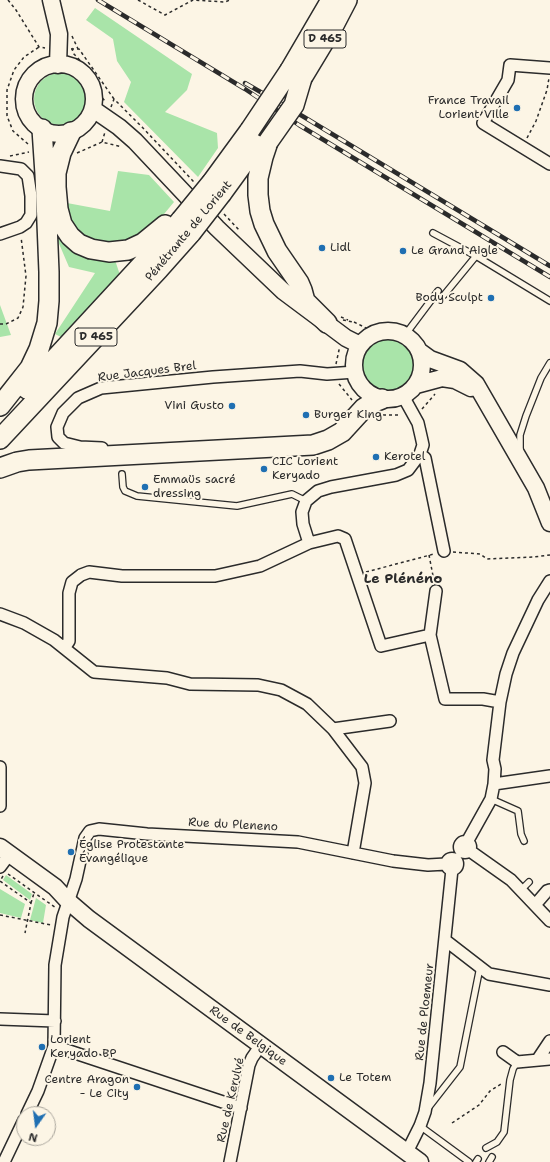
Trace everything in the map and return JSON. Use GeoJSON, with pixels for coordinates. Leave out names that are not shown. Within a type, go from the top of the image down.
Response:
{"type":"FeatureCollection","features":[{"type":"Feature","properties":{"kind":"highway","name":"Pénétrante de Lorient"},"geometry":{"type":"LineString","coordinates":[[0,418],[182,222],[214,184],[260,137],[296,74],[331,0]]}},
{"type":"Feature","properties":{"kind":"highway","name":"Pénétrante de Lorient"},"geometry":{"type":"LineString","coordinates":[[296,74],[347,0]]}},
{"type":"Feature","properties":{"kind":"highway"},"geometry":{"type":"LineString","coordinates":[[36,129],[56,173],[58,209],[62,224],[70,236],[79,244],[91,249],[109,252],[128,250],[143,243],[165,225],[182,222]]}},
{"type":"Feature","properties":{"kind":"highway"},"geometry":{"type":"LineString","coordinates":[[47,151],[70,132]]}},
{"type":"Feature","properties":{"kind":"highway"},"geometry":{"type":"LineString","coordinates":[[260,137],[263,157],[258,178],[258,195],[260,211],[264,224],[277,251],[299,283],[305,301],[327,323]]}},
{"type":"Feature","properties":{"kind":"highway"},"geometry":{"type":"LineString","coordinates":[[0,406],[30,368],[39,349],[47,323],[49,272],[47,151]]}},
{"type":"Feature","properties":{"kind":"highway","name":"Pénétrante de Lorient"},"geometry":{"type":"LineString","coordinates":[[0,439],[154,274],[182,222]]}},
{"type":"Feature","properties":{"kind":"highway"},"geometry":{"type":"LineString","coordinates":[[0,468],[17,462],[29,460],[313,445],[328,440],[342,432],[363,409],[382,399]]}},
{"type":"Feature","properties":{"kind":"main road"},"geometry":{"type":"LineString","coordinates":[[51,0],[59,34],[54,62]]}},
{"type":"Feature","properties":{"kind":"main road"},"geometry":{"type":"LineString","coordinates":[[54,62],[69,66],[79,71],[87,78],[92,88],[94,98],[93,109],[88,119],[80,127],[70,132],[56,134],[36,129],[36,125],[27,113],[25,98],[26,91],[32,77],[54,62]]}},
{"type":"Feature","properties":{"kind":"main road"},"geometry":{"type":"LineString","coordinates":[[93,109],[119,127],[135,141],[217,228],[277,285],[346,338],[360,345]]}},
{"type":"Feature","properties":{"kind":"main road"},"geometry":{"type":"LineString","coordinates":[[420,351],[422,372],[416,385],[403,396],[392,399],[382,399],[368,392],[360,384],[355,372],[355,358],[360,345],[367,338],[376,333],[388,331],[405,335],[413,341],[420,351],[430,358],[451,366],[467,375],[476,384],[486,400],[536,488],[550,523]]}},
{"type":"Feature","properties":{"kind":"main road"},"geometry":{"type":"LineString","coordinates":[[416,385],[442,378],[455,380],[473,389],[486,400]]}},
{"type":"Feature","properties":{"kind":"main road"},"geometry":{"type":"LineString","coordinates":[[536,488],[550,505]]}},
{"type":"Feature","properties":{"kind":"main road","name":"Rue de Belgique"},"geometry":{"type":"LineString","coordinates":[[1,857],[56,887],[66,907],[89,919],[420,1162]]}},
{"type":"Feature","properties":{"kind":"street"},"geometry":{"type":"LineString","coordinates":[[550,73],[510,65],[508,80],[483,123],[550,164]]}},
{"type":"Feature","properties":{"kind":"street"},"geometry":{"type":"LineString","coordinates":[[0,234],[20,227],[26,223],[31,215],[31,196],[28,176],[22,169],[5,166]]}},
{"type":"Feature","properties":{"kind":"street","name":"Rue Jacques Brel"},"geometry":{"type":"LineString","coordinates":[[216,450],[80,447],[64,443],[58,437],[57,427],[63,413],[78,398],[101,388],[214,377],[300,372],[334,374],[355,372]]}},
{"type":"Feature","properties":{"kind":"street"},"geometry":{"type":"LineString","coordinates":[[309,543],[303,524],[302,512],[306,501],[318,491],[396,475],[408,470],[420,454],[422,445],[418,423],[403,396]]}},
{"type":"Feature","properties":{"kind":"street"},"geometry":{"type":"LineString","coordinates":[[420,454],[425,458],[444,551]]}},
{"type":"Feature","properties":{"kind":"street"},"geometry":{"type":"LineString","coordinates":[[65,647],[69,641],[69,593],[72,582],[81,575],[89,572],[122,576],[215,576],[260,566],[309,543],[338,536],[345,539],[381,646],[430,636]]}},
{"type":"Feature","properties":{"kind":"street"},"geometry":{"type":"LineString","coordinates":[[451,865],[467,847],[491,798],[494,784],[495,769],[493,760],[500,702],[506,674],[512,653],[550,581]]}},
{"type":"Feature","properties":{"kind":"street"},"geometry":{"type":"LineString","coordinates":[[436,591],[430,636],[445,699],[482,699],[500,702]]}},
{"type":"Feature","properties":{"kind":"street"},"geometry":{"type":"LineString","coordinates":[[0,614],[24,623],[54,640],[65,647],[94,672],[167,678],[190,684],[258,685],[281,690],[306,704],[333,729],[362,767],[365,783],[353,853]]}},
{"type":"Feature","properties":{"kind":"street"},"geometry":{"type":"LineString","coordinates":[[333,729],[390,721]]}},
{"type":"Feature","properties":{"kind":"street"},"geometry":{"type":"LineString","coordinates":[[0,768],[0,806]]}},
{"type":"Feature","properties":{"kind":"street"},"geometry":{"type":"LineString","coordinates":[[494,784],[550,776]]}},
{"type":"Feature","properties":{"kind":"street","name":"Rue du Pleneno"},"geometry":{"type":"LineString","coordinates":[[31,1106],[38,1091],[54,1046],[55,965],[66,907],[76,879],[85,838],[90,831],[99,829],[147,834],[298,842],[407,862],[428,865],[451,865]]}},
{"type":"Feature","properties":{"kind":"street"},"geometry":{"type":"LineString","coordinates":[[467,847],[511,880],[550,921]]}},
{"type":"Feature","properties":{"kind":"street","name":"Rue de Ploemeur"},"geometry":{"type":"LineString","coordinates":[[407,1152],[425,1112],[430,1083],[445,940],[451,865]]}},
{"type":"Feature","properties":{"kind":"street"},"geometry":{"type":"LineString","coordinates":[[535,905],[546,892],[550,890]]}},
{"type":"Feature","properties":{"kind":"street"},"geometry":{"type":"LineString","coordinates":[[445,940],[489,974],[550,985]]}},
{"type":"Feature","properties":{"kind":"street"},"geometry":{"type":"LineString","coordinates":[[0,1019],[54,1021]]}},
{"type":"Feature","properties":{"kind":"street"},"geometry":{"type":"LineString","coordinates":[[538,1060],[550,1041]]}},
{"type":"Feature","properties":{"kind":"street","name":"Rue de Kerulvé"},"geometry":{"type":"LineString","coordinates":[[230,1162],[249,1065],[261,1045]]}},
{"type":"Feature","properties":{"kind":"street"},"geometry":{"type":"LineString","coordinates":[[54,1046],[241,1108]]}},
{"type":"Feature","properties":{"kind":"street"},"geometry":{"type":"LineString","coordinates":[[503,1052],[517,1062],[550,1059]]}},
{"type":"Feature","properties":{"kind":"street"},"geometry":{"type":"LineString","coordinates":[[4,1162],[16,1137]]}},
{"type":"Feature","properties":{"kind":"lane"},"geometry":{"type":"LineString","coordinates":[[433,233],[476,256],[550,301]]}},
{"type":"Feature","properties":{"kind":"lane"},"geometry":{"type":"LineString","coordinates":[[444,295],[476,256]]}},
{"type":"Feature","properties":{"kind":"lane"},"geometry":{"type":"LineString","coordinates":[[405,335],[438,291]]}},
{"type":"Feature","properties":{"kind":"lane"},"geometry":{"type":"LineString","coordinates":[[520,460],[520,436],[530,404],[541,378],[550,363]]}},
{"type":"Feature","properties":{"kind":"lane"},"geometry":{"type":"LineString","coordinates":[[122,474],[123,487],[125,491],[137,496],[237,506],[292,494],[306,501]]}},
{"type":"Feature","properties":{"kind":"lane"},"geometry":{"type":"LineString","coordinates":[[491,798],[518,811],[521,834],[524,841]]}},
{"type":"Feature","properties":{"kind":"lane"},"geometry":{"type":"LineString","coordinates":[[521,890],[529,882]]}},
{"type":"Feature","properties":{"kind":"lane"},"geometry":{"type":"LineString","coordinates":[[425,1112],[460,1067],[480,967]]}},
{"type":"Feature","properties":{"kind":"lane"},"geometry":{"type":"LineString","coordinates":[[486,1148],[497,1142],[504,1132],[512,1069],[517,1062]]}},
{"type":"Feature","properties":{"kind":"lane"},"geometry":{"type":"LineString","coordinates":[[420,1126],[469,1162]]}},
{"type":"Feature","properties":{"kind":"lane"},"geometry":{"type":"LineString","coordinates":[[489,1162],[492,1157]]}},
{"type":"Feature","properties":{"kind":"path"},"geometry":{"type":"LineString","coordinates":[[8,0],[39,46],[51,49]]}},
{"type":"Feature","properties":{"kind":"path"},"geometry":{"type":"LineString","coordinates":[[138,0],[165,15],[193,0],[224,2],[230,0]]}},
{"type":"Feature","properties":{"kind":"path"},"geometry":{"type":"LineString","coordinates":[[39,46],[24,57],[14,70],[7,90],[7,116],[13,131],[25,141],[47,151],[71,156],[102,142],[123,147]]}},
{"type":"Feature","properties":{"kind":"path"},"geometry":{"type":"LineString","coordinates":[[68,50],[79,49],[114,99]]}},
{"type":"Feature","properties":{"kind":"path"},"geometry":{"type":"LineString","coordinates":[[36,129],[20,101],[23,86],[31,72],[54,62]]}},
{"type":"Feature","properties":{"kind":"path"},"geometry":{"type":"LineString","coordinates":[[522,147],[536,121],[547,90],[550,73]]}},
{"type":"Feature","properties":{"kind":"path"},"geometry":{"type":"LineString","coordinates":[[5,166],[10,156],[47,151]]}},
{"type":"Feature","properties":{"kind":"path"},"geometry":{"type":"LineString","coordinates":[[0,324],[6,324],[18,318],[23,307],[26,276],[20,227]]}},
{"type":"Feature","properties":{"kind":"path"},"geometry":{"type":"LineString","coordinates":[[353,322],[376,333]]}},
{"type":"Feature","properties":{"kind":"path"},"geometry":{"type":"LineString","coordinates":[[333,345],[339,350],[334,374],[338,383],[350,398],[363,409],[374,414],[413,414],[422,409],[442,385],[442,378]]}},
{"type":"Feature","properties":{"kind":"path"},"geometry":{"type":"LineString","coordinates":[[358,574],[444,551],[480,554],[487,558],[550,555]]}},
{"type":"Feature","properties":{"kind":"path"},"geometry":{"type":"LineString","coordinates":[[429,555],[436,591]]}},
{"type":"Feature","properties":{"kind":"path"},"geometry":{"type":"LineString","coordinates":[[31,903],[0,881],[7,872],[54,907],[66,907]]}},
{"type":"Feature","properties":{"kind":"path"},"geometry":{"type":"LineString","coordinates":[[25,933],[34,893]]}},
{"type":"Feature","properties":{"kind":"path"},"geometry":{"type":"LineString","coordinates":[[0,915],[52,926],[54,924]]}},
{"type":"Feature","properties":{"kind":"path"},"geometry":{"type":"LineString","coordinates":[[452,1123],[479,1105],[497,1085],[510,1080]]}},
{"type":"Feature","properties":{"kind":"green space"},"geometry":{"type":"Polygon","coordinates":[[[95,8],[192,74],[187,90],[165,112],[217,133],[218,148],[198,177],[124,102],[131,82],[117,61],[113,39],[86,20],[95,8]]]}},
{"type":"Feature","properties":{"kind":"green space"},"geometry":{"type":"Polygon","coordinates":[[[60,73],[74,77],[82,85],[86,99],[82,113],[74,121],[60,125],[46,121],[38,113],[34,99],[38,85],[46,77],[60,73]]]}},
{"type":"Feature","properties":{"kind":"green space"},"geometry":{"type":"Polygon","coordinates":[[[118,171],[149,175],[174,202],[150,231],[132,241],[110,245],[120,275],[61,337],[55,334],[95,273],[69,267],[57,239],[67,203],[110,211],[118,171]]]}},
{"type":"Feature","properties":{"kind":"green space"},"geometry":{"type":"Polygon","coordinates":[[[0,305],[11,335],[0,337],[0,305]]]}},
{"type":"Feature","properties":{"kind":"green space"},"geometry":{"type":"Polygon","coordinates":[[[383,338],[393,338],[403,342],[411,350],[415,360],[415,370],[411,380],[403,388],[393,392],[383,392],[373,388],[365,380],[361,370],[361,360],[365,350],[373,342],[383,338]]]}},
{"type":"Feature","properties":{"kind":"green space"},"geometry":{"type":"Polygon","coordinates":[[[6,875],[32,894],[30,900],[3,880],[6,875]]]}},
{"type":"Feature","properties":{"kind":"green space"},"geometry":{"type":"Polygon","coordinates":[[[0,889],[25,904],[21,918],[0,913],[0,889]]]}},
{"type":"Feature","properties":{"kind":"green space"},"geometry":{"type":"Polygon","coordinates":[[[36,898],[46,905],[43,923],[30,920],[36,898]]]}},
{"type":"Feature","properties":{"kind":"railway"},"geometry":{"type":"LineString","coordinates":[[98,0],[245,89],[299,125],[550,277]]}},
{"type":"Feature","properties":{"kind":"railway"},"geometry":{"type":"LineString","coordinates":[[245,83],[304,117],[550,266]]}},
{"type":"Feature","properties":{"kind":"place","name":"France Travail Lorient Ville"},"geometry":{"type":"Point","coordinates":[517,108]}},
{"type":"Feature","properties":{"kind":"place","name":"Lidl"},"geometry":{"type":"Point","coordinates":[322,248]}},
{"type":"Feature","properties":{"kind":"place","name":"Le Grand Aigle"},"geometry":{"type":"Point","coordinates":[403,251]}},
{"type":"Feature","properties":{"kind":"place","name":"Body Sculpt"},"geometry":{"type":"Point","coordinates":[491,298]}},
{"type":"Feature","properties":{"kind":"place","name":"Vini Gusto"},"geometry":{"type":"Point","coordinates":[232,406]}},
{"type":"Feature","properties":{"kind":"place","name":"Burger King"},"geometry":{"type":"Point","coordinates":[306,415]}},
{"type":"Feature","properties":{"kind":"place","name":"Kerotel"},"geometry":{"type":"Point","coordinates":[376,457]}},
{"type":"Feature","properties":{"kind":"place","name":"CIC Lorient Keryado"},"geometry":{"type":"Point","coordinates":[264,469]}},
{"type":"Feature","properties":{"kind":"place","name":"Emmaüs sacré dressing"},"geometry":{"type":"Point","coordinates":[145,487]}},
{"type":"Feature","properties":{"kind":"place","name":"Église Protestante Évangélique"},"geometry":{"type":"Point","coordinates":[71,852]}},
{"type":"Feature","properties":{"kind":"place","name":"Lorient Keryado BP"},"geometry":{"type":"Point","coordinates":[42,1047]}},
{"type":"Feature","properties":{"kind":"place","name":"Le Totem"},"geometry":{"type":"Point","coordinates":[331,1078]}},
{"type":"Feature","properties":{"kind":"place","name":"Centre Aragon - Le City"},"geometry":{"type":"Point","coordinates":[137,1087]}},
{"type":"Feature","properties":{"kind":"district","name":"Le Plénéno"},"geometry":{"type":"Point","coordinates":[403,579]}}]}
